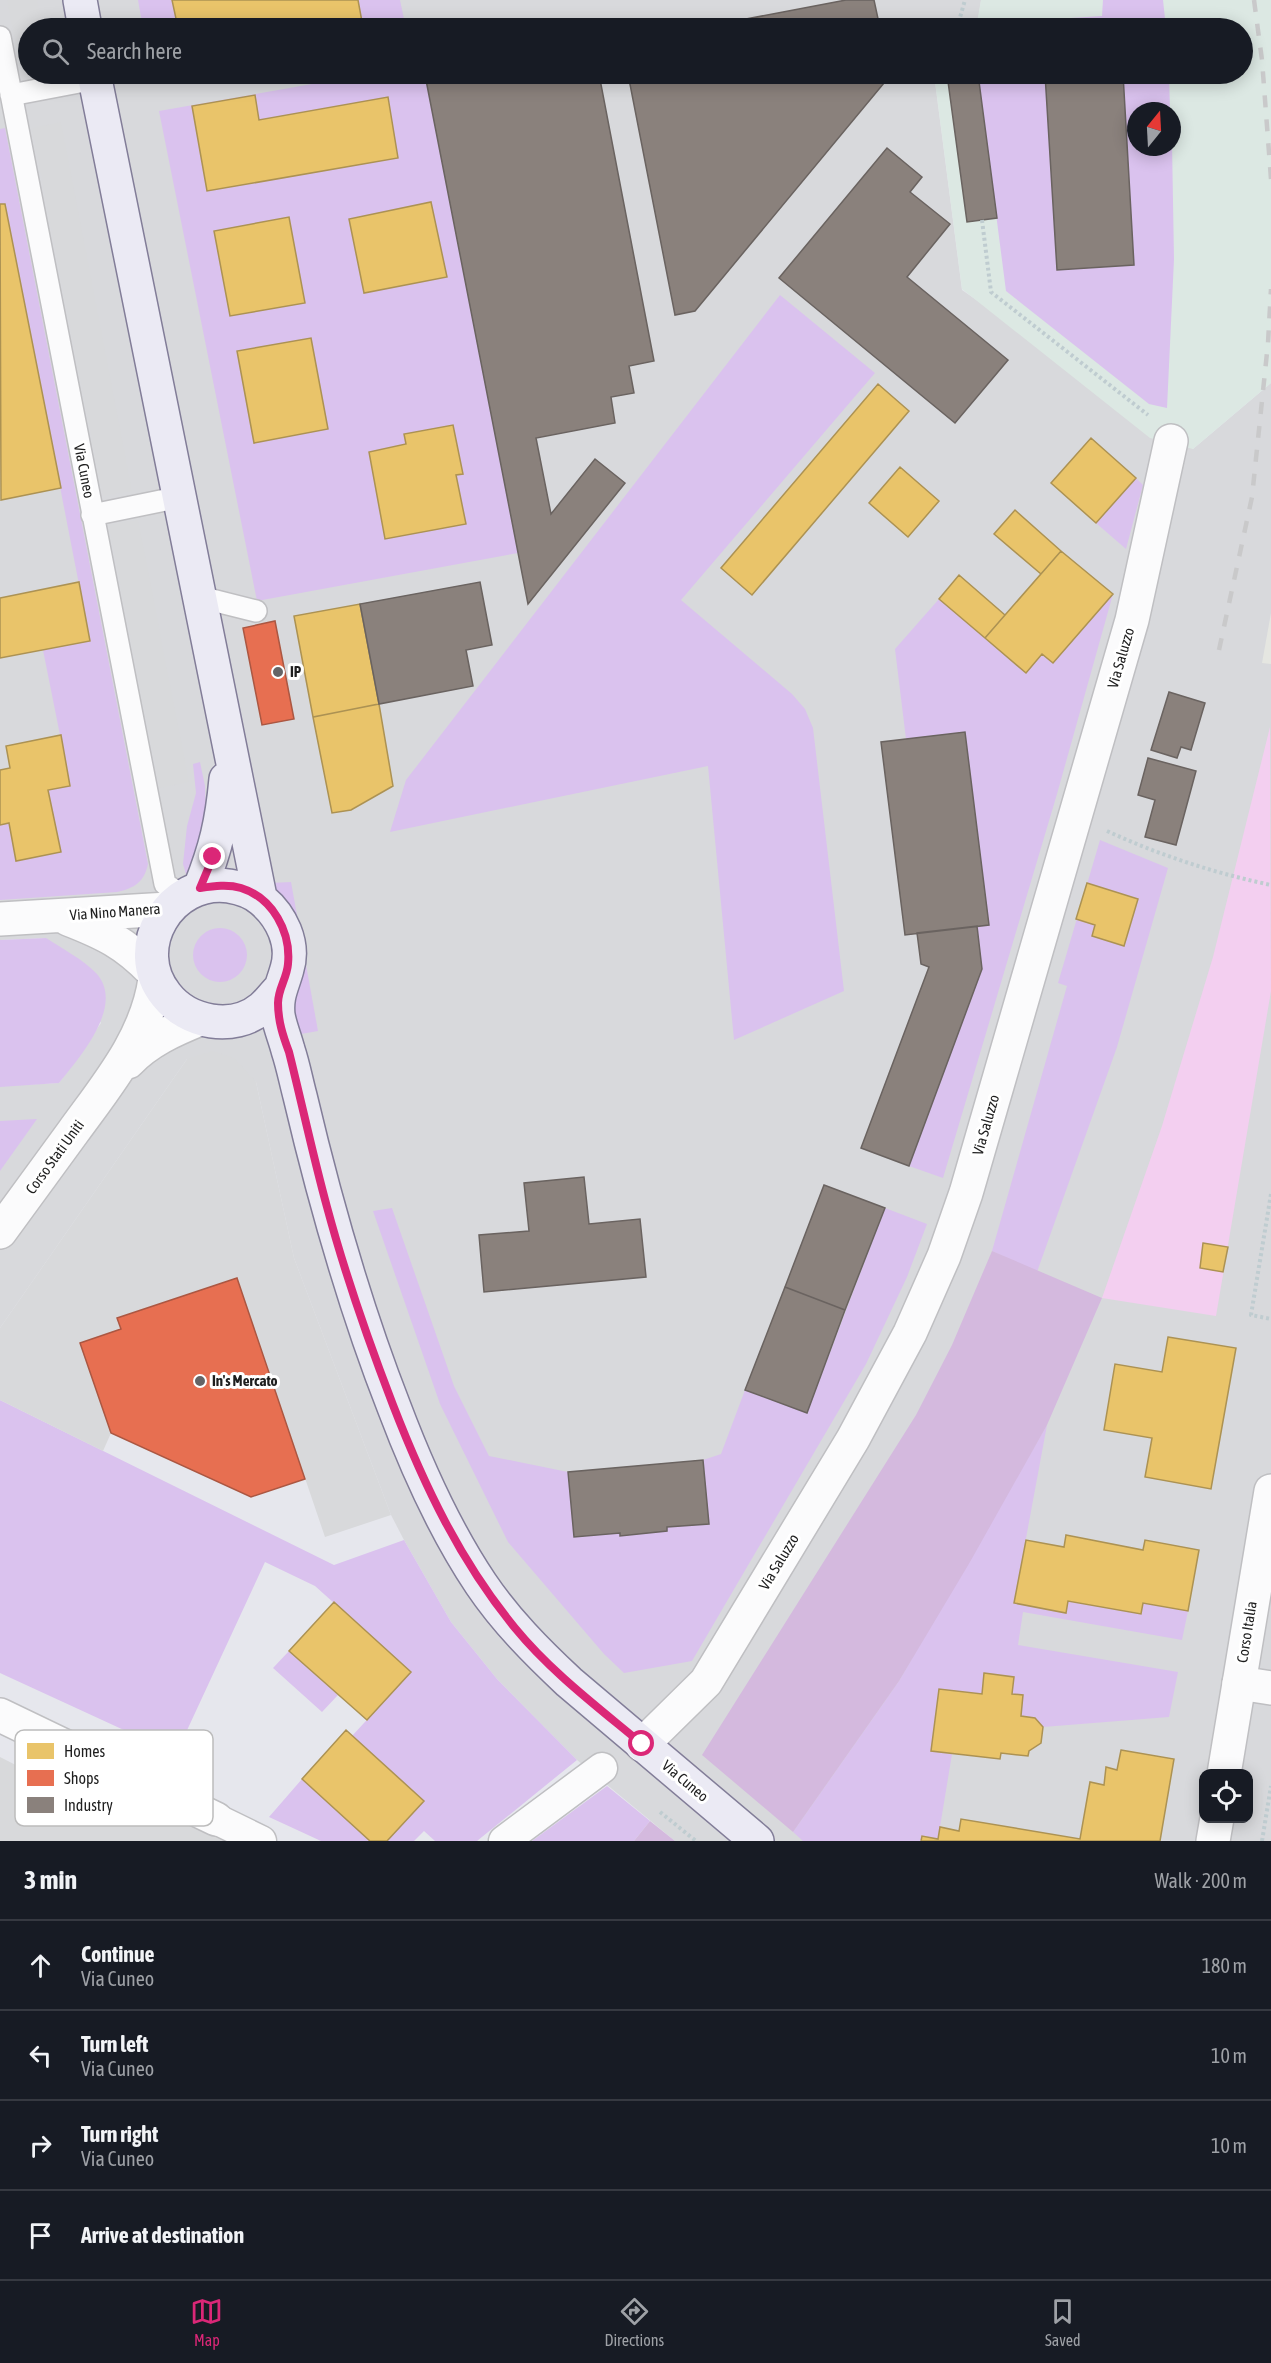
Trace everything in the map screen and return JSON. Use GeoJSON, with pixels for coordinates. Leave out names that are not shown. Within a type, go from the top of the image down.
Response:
{"type":"FeatureCollection","features":[{"type":"Feature","properties":{"kind":"main road"},"geometry":{"type":"LineString","coordinates":[[80,0],[83,18]]}},
{"type":"Feature","properties":{"kind":"main road","name":"Via Cuneo"},"geometry":{"type":"LineString","coordinates":[[97,84],[260,897]]}},
{"type":"Feature","properties":{"kind":"main road","name":"Via Cuneo"},"geometry":{"type":"LineString","coordinates":[[230,745],[222,824],[213,857],[184,898],[158,924],[150,957],[153,975],[166,996],[182,1010],[201,1019],[219,1022],[237,1020],[261,1009],[279,990]]}},
{"type":"Feature","properties":{"kind":"main road","name":"Via Cuneo"},"geometry":{"type":"LineString","coordinates":[[184,898],[221,885],[241,888],[260,897],[278,916],[288,940],[288,966],[279,990],[279,1018],[327,1206],[372,1350],[420,1470],[454,1542],[482,1585],[516,1629],[569,1682],[757,1841]]}},
{"type":"Feature","properties":{"kind":"main road","name":"Via Cuneo"},"geometry":{"type":"LineString","coordinates":[[237,1020],[279,1057],[298,1090]]}},
{"type":"Feature","properties":{"kind":"street","name":"Via Saluzzo"},"geometry":{"type":"LineString","coordinates":[[642,1744],[706,1682],[868,1414],[910,1333],[944,1256],[966,1192],[1132,620],[1172,438]]}},
{"type":"Feature","properties":{"kind":"street","name":"Via Nino Manera"},"geometry":{"type":"LineString","coordinates":[[0,920],[61,916],[184,898]]}},
{"type":"Feature","properties":{"kind":"street","name":"Via Nino Manera"},"geometry":{"type":"LineString","coordinates":[[61,916],[101,932],[133,951],[153,975]]}},
{"type":"Feature","properties":{"kind":"street","name":"Corso Stati Uniti"},"geometry":{"type":"LineString","coordinates":[[0,1232],[110,1081],[133,1045],[146,1018],[152,998],[153,975]]}},
{"type":"Feature","properties":{"kind":"street","name":"Corso Stati Uniti"},"geometry":{"type":"LineString","coordinates":[[110,1081],[138,1052],[156,1039],[201,1019]]}},
{"type":"Feature","properties":{"kind":"street","name":"Corso Italia"},"geometry":{"type":"LineString","coordinates":[[1225,1769],[1271,1491]]}},
{"type":"Feature","properties":{"kind":"street"},"geometry":{"type":"LineString","coordinates":[[1239,1683],[1271,1688]]}},
{"type":"Feature","properties":{"kind":"street"},"geometry":{"type":"LineString","coordinates":[[0,1714],[33,1730]]}},
{"type":"Feature","properties":{"kind":"street"},"geometry":{"type":"LineString","coordinates":[[504,1841],[602,1768]]}},
{"type":"Feature","properties":{"kind":"street"},"geometry":{"type":"LineString","coordinates":[[213,1818],[261,1841]]}},
{"type":"Feature","properties":{"kind":"street"},"geometry":{"type":"LineString","coordinates":[[1213,1841],[1216,1823]]}},
{"type":"Feature","properties":{"kind":"lane","name":"Via Cuneo"},"geometry":{"type":"LineString","coordinates":[[0,37],[165,884],[184,898]]}},
{"type":"Feature","properties":{"kind":"lane"},"geometry":{"type":"LineString","coordinates":[[11,95],[60,84]]}},
{"type":"Feature","properties":{"kind":"lane"},"geometry":{"type":"LineString","coordinates":[[92,515],[180,497]]}},
{"type":"Feature","properties":{"kind":"lane"},"geometry":{"type":"LineString","coordinates":[[200,597],[256,611]]}},
{"type":"Feature","properties":{"kind":"path"},"geometry":{"type":"LineString","coordinates":[[960,18],[965,0]]}},
{"type":"Feature","properties":{"kind":"path"},"geometry":{"type":"LineString","coordinates":[[982,220],[991,292],[1172,438]]}},
{"type":"Feature","properties":{"kind":"path"},"geometry":{"type":"LineString","coordinates":[[1076,817],[1138,845],[1199,867],[1271,885]]}},
{"type":"Feature","properties":{"kind":"path"},"geometry":{"type":"LineString","coordinates":[[1271,1194],[1251,1315],[1271,1319]]}},
{"type":"Feature","properties":{"kind":"path"},"geometry":{"type":"LineString","coordinates":[[1262,1841],[1271,1786]]}},
{"type":"Feature","properties":{"kind":"path"},"geometry":{"type":"LineString","coordinates":[[660,1812],[696,1841]]}},
{"type":"Feature","properties":{"kind":"shaded area"},"geometry":{"type":"Polygon","coordinates":[[[0,0],[981,0],[978,18],[18,18],[18,84],[935,84],[962,290],[1193,449],[1271,383],[1271,1841],[675,1841],[577,1760],[497,1679],[451,1622],[404,1540],[391,1515],[294,1258],[256,1082],[187,1059],[0,1328],[0,1086],[59,1083],[101,1023],[46,938],[0,940],[0,0]]]}},
{"type":"Feature","properties":{"kind":"shaded area"},"geometry":{"type":"Polygon","coordinates":[[[7,0],[37,0],[41,18],[18,18],[18,56],[7,0]]]}},
{"type":"Feature","properties":{"kind":"shaded area"},"geometry":{"type":"Polygon","coordinates":[[[138,0],[172,0],[176,18],[141,18],[138,0]]]}},
{"type":"Feature","properties":{"kind":"shaded area"},"geometry":{"type":"Polygon","coordinates":[[[358,0],[400,0],[404,18],[361,18],[358,0]]]}},
{"type":"Feature","properties":{"kind":"shaded area"},"geometry":{"type":"Polygon","coordinates":[[[981,0],[1271,0],[1271,383],[1193,449],[1150,438],[962,289],[935,84],[1253,84],[1253,18],[978,18],[981,0]]]}},
{"type":"Feature","properties":{"kind":"shaded area"},"geometry":{"type":"Polygon","coordinates":[[[1103,0],[1163,0],[1165,18],[1071,18],[1102,16],[1103,0]]]}},
{"type":"Feature","properties":{"kind":"shaded area"},"geometry":{"type":"Polygon","coordinates":[[[312,84],[427,84],[518,553],[257,601],[159,111],[312,84]]]}},
{"type":"Feature","properties":{"kind":"shaded area"},"geometry":{"type":"Polygon","coordinates":[[[979,84],[1169,84],[1170,102],[1127,102],[1127,156],[1172,156],[1174,259],[1167,408],[1149,404],[1006,291],[979,84]]]}},
{"type":"Feature","properties":{"kind":"shaded area"},"geometry":{"type":"Polygon","coordinates":[[[61,122],[132,491],[103,496],[32,128],[61,122]]]}},
{"type":"Feature","properties":{"kind":"shaded area"},"geometry":{"type":"Polygon","coordinates":[[[5,128],[148,864],[138,883],[117,892],[0,900],[0,825],[9,823],[16,861],[61,852],[48,790],[70,785],[43,650],[90,641],[5,204],[0,204],[0,129],[5,128]]]}},
{"type":"Feature","properties":{"kind":"shaded area"},"geometry":{"type":"Polygon","coordinates":[[[780,295],[875,373],[681,600],[792,694],[805,709],[813,728],[844,991],[734,1040],[708,766],[390,832],[406,780],[780,295]]]}},
{"type":"Feature","properties":{"kind":"shaded area"},"geometry":{"type":"Polygon","coordinates":[[[1136,478],[1143,485],[1126,549],[1096,523],[1136,478]]]}},
{"type":"Feature","properties":{"kind":"shaded area"},"geometry":{"type":"Polygon","coordinates":[[[138,520],[189,782],[160,788],[109,525],[138,520]]]}},
{"type":"Feature","properties":{"kind":"shaded area"},"geometry":{"type":"Polygon","coordinates":[[[1113,594],[1057,794],[943,1178],[909,1166],[977,926],[989,924],[965,732],[906,739],[895,649],[939,599],[1026,673],[1042,654],[1053,663],[1113,594]]]}},
{"type":"Feature","properties":{"kind":"shaded area"},"geometry":{"type":"Polygon","coordinates":[[[1271,613],[1271,664],[1262,663],[1271,613]]]}},
{"type":"Feature","properties":{"kind":"shaded area"},"geometry":{"type":"Polygon","coordinates":[[[1270,727],[1271,991],[1216,1316],[1102,1298],[1162,1126],[1213,957],[1270,727]]]}},
{"type":"Feature","properties":{"kind":"shaded area"},"geometry":{"type":"Polygon","coordinates":[[[200,762],[205,786],[206,814],[190,888],[183,864],[187,826],[196,793],[193,764],[200,762]]]}},
{"type":"Feature","properties":{"kind":"shaded area"},"geometry":{"type":"Polygon","coordinates":[[[1100,840],[1168,868],[1117,1047],[1037,1272],[992,1251],[1067,986],[1058,983],[1100,840]]]}},
{"type":"Feature","properties":{"kind":"shaded area"},"geometry":{"type":"Polygon","coordinates":[[[291,882],[318,1031],[301,1034],[288,1011],[270,883],[291,882]]]}},
{"type":"Feature","properties":{"kind":"shaded area"},"geometry":{"type":"Polygon","coordinates":[[[215,928],[225,928],[235,932],[243,940],[247,955],[243,970],[235,978],[225,982],[215,982],[205,978],[197,970],[193,960],[193,950],[197,940],[205,932],[215,928]]]}},
{"type":"Feature","properties":{"kind":"shaded area"},"geometry":{"type":"Polygon","coordinates":[[[46,938],[96,973],[104,986],[106,1000],[103,1015],[87,1046],[59,1083],[0,1087],[0,940],[46,938]]]}},
{"type":"Feature","properties":{"kind":"shaded area"},"geometry":{"type":"Polygon","coordinates":[[[212,1051],[234,1058],[256,1082],[294,1258],[391,1515],[325,1537],[237,1278],[118,1318],[121,1329],[81,1343],[111,1433],[103,1451],[0,1400],[0,1328],[187,1059],[212,1051]]]}},
{"type":"Feature","properties":{"kind":"shaded area"},"geometry":{"type":"Polygon","coordinates":[[[37,1119],[0,1171],[0,1121],[37,1119]]]}},
{"type":"Feature","properties":{"kind":"shaded area"},"geometry":{"type":"Polygon","coordinates":[[[392,1208],[454,1386],[489,1456],[568,1472],[621,1536],[667,1531],[667,1527],[709,1524],[703,1460],[721,1454],[745,1390],[807,1413],[885,1208],[927,1224],[907,1277],[866,1364],[692,1661],[624,1673],[604,1654],[508,1542],[440,1404],[373,1211],[392,1208]]]}},
{"type":"Feature","properties":{"kind":"shaded area"},"geometry":{"type":"Polygon","coordinates":[[[992,1251],[1102,1298],[1047,1425],[970,1562],[899,1681],[793,1832],[702,1755],[916,1415],[952,1345],[992,1251]]]}},
{"type":"Feature","properties":{"kind":"shaded area"},"geometry":{"type":"Polygon","coordinates":[[[0,1400],[334,1565],[404,1540],[451,1622],[497,1679],[577,1760],[477,1841],[435,1841],[424,1831],[414,1841],[387,1841],[352,1736],[411,1672],[315,1586],[265,1562],[187,1730],[124,1730],[0,1673],[0,1400]]]}},
{"type":"Feature","properties":{"kind":"shaded area"},"geometry":{"type":"Polygon","coordinates":[[[1047,1425],[1014,1603],[1068,1601],[1141,1614],[1143,1603],[1188,1611],[1182,1640],[1023,1612],[1018,1645],[1178,1672],[1169,1717],[1043,1727],[1035,1718],[1021,1716],[1023,1696],[1012,1694],[1014,1677],[982,1694],[939,1689],[931,1751],[952,1754],[938,1839],[923,1836],[921,1841],[803,1841],[793,1832],[899,1681],[1047,1425]]]}},
{"type":"Feature","properties":{"kind":"shaded area"},"geometry":{"type":"Polygon","coordinates":[[[289,1651],[338,1695],[322,1712],[273,1668],[289,1651]]]}},
{"type":"Feature","properties":{"kind":"shaded area"},"geometry":{"type":"Polygon","coordinates":[[[0,1757],[15,1765],[15,1826],[193,1826],[203,1831],[267,1841],[0,1841],[0,1757]]]}},
{"type":"Feature","properties":{"kind":"shaded area"},"geometry":{"type":"Polygon","coordinates":[[[302,1779],[370,1841],[321,1841],[269,1817],[302,1779]]]}},
{"type":"Feature","properties":{"kind":"shaded area"},"geometry":{"type":"Polygon","coordinates":[[[607,1786],[650,1821],[634,1841],[532,1841],[607,1786]]]}},
{"type":"Feature","properties":{"kind":"shaded area"},"geometry":{"type":"Polygon","coordinates":[[[650,1821],[675,1841],[634,1841],[650,1821]]]}},
{"type":"Feature","properties":{"kind":"building: Homes"},"geometry":{"type":"Polygon","coordinates":[[[172,0],[358,0],[361,18],[176,18],[172,0]]]}},
{"type":"Feature","properties":{"kind":"building: Homes"},"geometry":{"type":"Polygon","coordinates":[[[255,95],[259,120],[388,97],[398,158],[207,191],[192,106],[255,95]]]}},
{"type":"Feature","properties":{"kind":"building: Homes"},"geometry":{"type":"Polygon","coordinates":[[[431,202],[447,277],[364,293],[349,219],[431,202]]]}},
{"type":"Feature","properties":{"kind":"building: Homes"},"geometry":{"type":"Polygon","coordinates":[[[0,204],[5,204],[61,488],[1,500],[0,204]]]}},
{"type":"Feature","properties":{"kind":"building: Homes"},"geometry":{"type":"Polygon","coordinates":[[[289,217],[305,303],[230,316],[214,231],[289,217]]]}},
{"type":"Feature","properties":{"kind":"building: Homes"},"geometry":{"type":"Polygon","coordinates":[[[311,338],[328,429],[254,443],[237,351],[311,338]]]}},
{"type":"Feature","properties":{"kind":"building: Homes"},"geometry":{"type":"Polygon","coordinates":[[[878,384],[909,411],[752,595],[721,568],[878,384]]]}},
{"type":"Feature","properties":{"kind":"building: Homes"},"geometry":{"type":"Polygon","coordinates":[[[453,425],[463,474],[456,475],[466,524],[385,539],[369,452],[406,444],[404,434],[453,425]]]}},
{"type":"Feature","properties":{"kind":"building: Homes"},"geometry":{"type":"Polygon","coordinates":[[[1091,438],[1136,478],[1096,523],[1051,483],[1091,438]]]}},
{"type":"Feature","properties":{"kind":"building: Homes"},"geometry":{"type":"Polygon","coordinates":[[[900,467],[939,501],[908,537],[869,503],[900,467]]]}},
{"type":"Feature","properties":{"kind":"building: Homes"},"geometry":{"type":"Polygon","coordinates":[[[1015,510],[1061,551],[1041,574],[994,534],[1015,510]]]}},
{"type":"Feature","properties":{"kind":"building: Homes"},"geometry":{"type":"Polygon","coordinates":[[[1061,551],[1113,594],[1053,663],[1042,654],[1026,673],[985,638],[1061,551]]]}},
{"type":"Feature","properties":{"kind":"building: Homes"},"geometry":{"type":"Polygon","coordinates":[[[959,575],[1005,615],[985,638],[939,599],[959,575]]]}},
{"type":"Feature","properties":{"kind":"building: Homes"},"geometry":{"type":"Polygon","coordinates":[[[79,582],[90,641],[0,658],[0,598],[79,582]]]}},
{"type":"Feature","properties":{"kind":"building: Homes"},"geometry":{"type":"Polygon","coordinates":[[[360,604],[379,704],[313,717],[294,616],[360,604]]]}},
{"type":"Feature","properties":{"kind":"building: Homes"},"geometry":{"type":"Polygon","coordinates":[[[379,704],[393,786],[351,810],[332,813],[313,717],[379,704]]]}},
{"type":"Feature","properties":{"kind":"building: Homes"},"geometry":{"type":"Polygon","coordinates":[[[61,735],[70,786],[48,790],[61,852],[16,861],[9,823],[0,825],[0,770],[10,768],[6,746],[61,735]]]}},
{"type":"Feature","properties":{"kind":"building: Homes"},"geometry":{"type":"Polygon","coordinates":[[[1087,883],[1138,899],[1124,946],[1092,936],[1095,925],[1076,919],[1087,883]]]}},
{"type":"Feature","properties":{"kind":"building: Homes"},"geometry":{"type":"Polygon","coordinates":[[[1203,1243],[1228,1247],[1223,1272],[1200,1268],[1203,1243]]]}},
{"type":"Feature","properties":{"kind":"building: Homes"},"geometry":{"type":"Polygon","coordinates":[[[1168,1337],[1236,1348],[1211,1489],[1145,1477],[1152,1438],[1104,1430],[1115,1364],[1162,1372],[1168,1337]]]}},
{"type":"Feature","properties":{"kind":"building: Homes"},"geometry":{"type":"Polygon","coordinates":[[[1066,1535],[1143,1550],[1145,1540],[1199,1550],[1188,1611],[1143,1603],[1141,1614],[1068,1601],[1066,1613],[1014,1603],[1026,1540],[1064,1547],[1066,1535]]]}},
{"type":"Feature","properties":{"kind":"building: Homes"},"geometry":{"type":"Polygon","coordinates":[[[334,1602],[411,1672],[367,1720],[289,1651],[334,1602]]]}},
{"type":"Feature","properties":{"kind":"building: Homes"},"geometry":{"type":"Polygon","coordinates":[[[984,1673],[1014,1677],[1012,1694],[1023,1695],[1021,1716],[1035,1718],[1043,1727],[1041,1743],[1029,1751],[1028,1756],[1001,1753],[1000,1759],[931,1751],[939,1689],[982,1694],[984,1673]]]}},
{"type":"Feature","properties":{"kind":"building: Homes"},"geometry":{"type":"Polygon","coordinates":[[[346,1730],[424,1801],[387,1841],[370,1841],[302,1779],[346,1730]]]}},
{"type":"Feature","properties":{"kind":"building: Homes"},"geometry":{"type":"Polygon","coordinates":[[[1121,1750],[1174,1759],[1160,1841],[921,1841],[922,1836],[938,1839],[940,1827],[959,1831],[961,1819],[1080,1839],[1090,1782],[1104,1785],[1106,1767],[1117,1770],[1121,1750]]]}},
{"type":"Feature","properties":{"kind":"building: Shops"},"geometry":{"type":"Polygon","coordinates":[[[275,621],[294,719],[262,725],[243,628],[275,621]]]}},
{"type":"Feature","properties":{"kind":"building: Shops"},"geometry":{"type":"Polygon","coordinates":[[[237,1278],[305,1479],[251,1497],[111,1433],[80,1343],[121,1329],[117,1318],[237,1278]]]}},
{"type":"Feature","properties":{"kind":"building: Industry"},"geometry":{"type":"Polygon","coordinates":[[[846,0],[874,0],[878,18],[752,18],[846,0]]]}},
{"type":"Feature","properties":{"kind":"building: Industry"},"geometry":{"type":"Polygon","coordinates":[[[427,84],[601,84],[654,361],[629,366],[634,393],[611,397],[615,423],[536,438],[551,514],[595,459],[625,483],[528,604],[427,84]]]}},
{"type":"Feature","properties":{"kind":"building: Industry"},"geometry":{"type":"Polygon","coordinates":[[[630,84],[883,84],[695,311],[675,315],[630,84]]]}},
{"type":"Feature","properties":{"kind":"building: Industry"},"geometry":{"type":"Polygon","coordinates":[[[948,84],[979,84],[997,218],[967,222],[948,84]]]}},
{"type":"Feature","properties":{"kind":"building: Industry"},"geometry":{"type":"Polygon","coordinates":[[[1046,84],[1124,84],[1134,265],[1057,270],[1046,84]]]}},
{"type":"Feature","properties":{"kind":"building: Industry"},"geometry":{"type":"Polygon","coordinates":[[[887,148],[922,177],[910,192],[950,224],[907,277],[1008,360],[955,423],[779,278],[887,148]]]}},
{"type":"Feature","properties":{"kind":"building: Industry"},"geometry":{"type":"Polygon","coordinates":[[[480,582],[492,645],[466,650],[473,686],[379,704],[360,604],[480,582]]]}},
{"type":"Feature","properties":{"kind":"building: Industry"},"geometry":{"type":"Polygon","coordinates":[[[1169,692],[1205,703],[1191,750],[1181,747],[1177,758],[1151,750],[1169,692]]]}},
{"type":"Feature","properties":{"kind":"building: Industry"},"geometry":{"type":"Polygon","coordinates":[[[965,732],[989,925],[905,935],[881,742],[965,732]]]}},
{"type":"Feature","properties":{"kind":"building: Industry"},"geometry":{"type":"Polygon","coordinates":[[[1148,758],[1196,771],[1176,845],[1145,837],[1155,800],[1138,795],[1148,758]]]}},
{"type":"Feature","properties":{"kind":"building: Industry"},"geometry":{"type":"Polygon","coordinates":[[[977,926],[982,969],[909,1166],[861,1148],[929,967],[921,964],[917,933],[977,926]]]}},
{"type":"Feature","properties":{"kind":"building: Industry"},"geometry":{"type":"Polygon","coordinates":[[[584,1177],[589,1224],[640,1219],[646,1277],[484,1292],[479,1235],[529,1231],[524,1183],[584,1177]]]}},
{"type":"Feature","properties":{"kind":"building: Industry"},"geometry":{"type":"Polygon","coordinates":[[[824,1185],[885,1208],[845,1310],[785,1287],[824,1185]]]}},
{"type":"Feature","properties":{"kind":"building: Industry"},"geometry":{"type":"Polygon","coordinates":[[[785,1287],[845,1310],[807,1413],[745,1390],[785,1287]]]}},
{"type":"Feature","properties":{"kind":"building: Industry"},"geometry":{"type":"Polygon","coordinates":[[[703,1460],[709,1524],[667,1527],[667,1531],[620,1536],[620,1533],[574,1537],[568,1472],[703,1460]]]}},
{"type":"Feature","properties":{"kind":"railway"},"geometry":{"type":"LineString","coordinates":[[1254,0],[1262,60],[1271,179]]}},
{"type":"Feature","properties":{"kind":"railway"},"geometry":{"type":"LineString","coordinates":[[1219,650],[1252,497],[1268,343],[1271,289]]}},
{"type":"Feature","properties":{"kind":"place","name":"IP"},"geometry":{"type":"Point","coordinates":[278,672]}},
{"type":"Feature","properties":{"kind":"place","name":"In's Mercato"},"geometry":{"type":"Point","coordinates":[200,1381]}},
{"type":"Feature","properties":{"kind":"route"},"geometry":{"type":"LineString","coordinates":[[213,857],[200,888],[221,885],[241,888],[260,897],[278,916],[288,940],[288,966],[279,990],[278,1005],[282,1032],[346,1271],[376,1361],[428,1489],[454,1542],[482,1585],[516,1629],[569,1682],[642,1744]]}}]}
